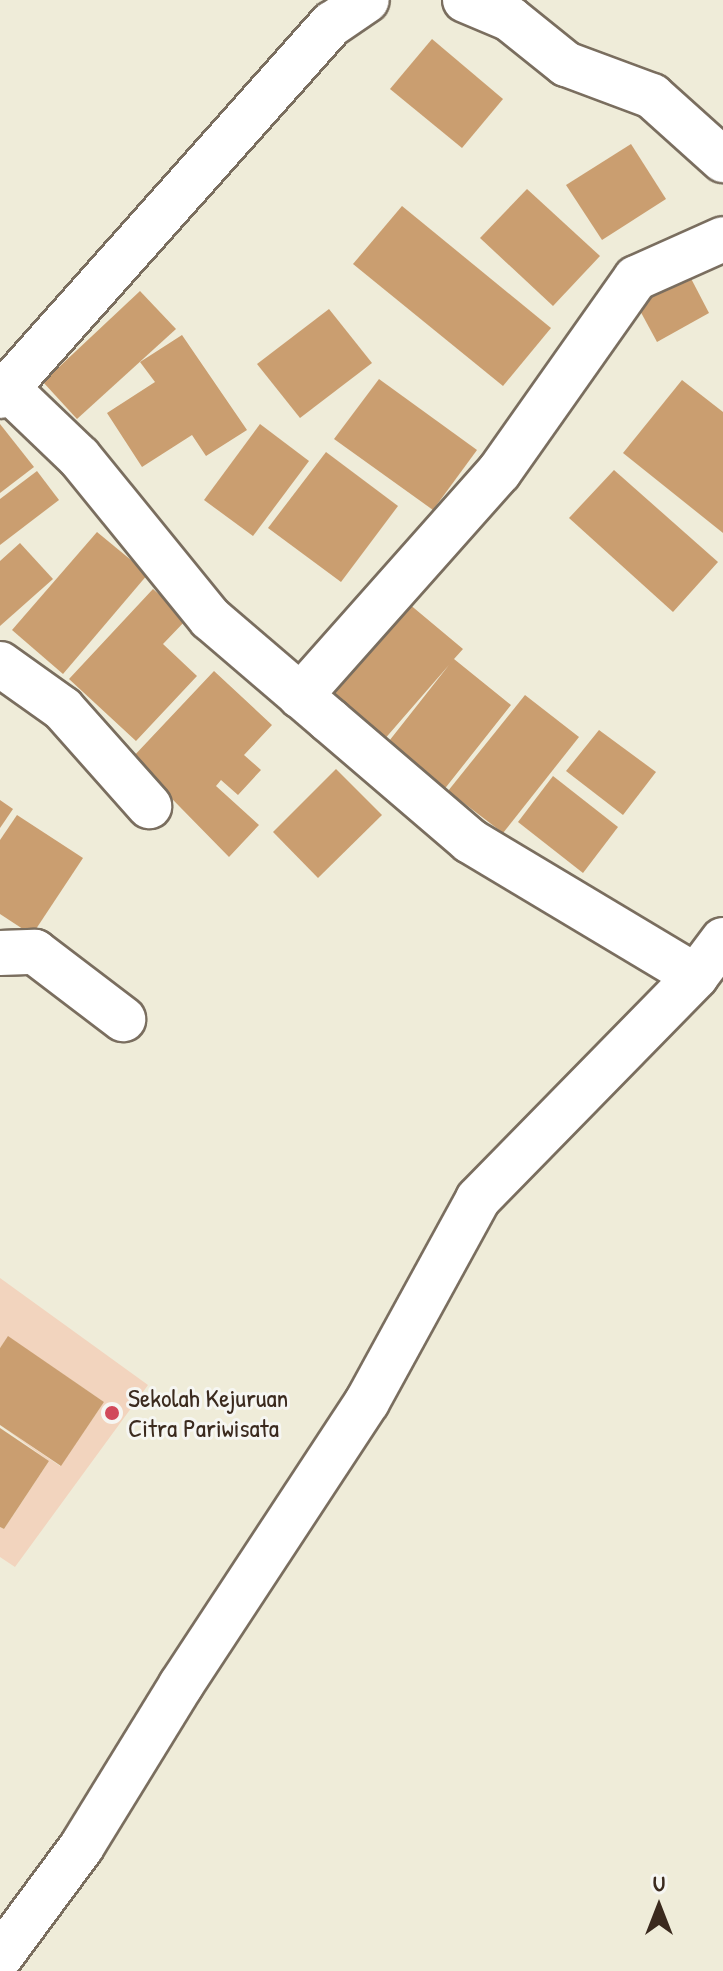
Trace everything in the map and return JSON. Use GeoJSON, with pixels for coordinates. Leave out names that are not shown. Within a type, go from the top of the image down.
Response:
{"type":"FeatureCollection","features":[{"type":"Feature","properties":{"kind":"street"},"geometry":{"type":"LineString","coordinates":[[367,0],[332,24],[3,387],[79,457],[210,618],[470,841],[696,976]]}},
{"type":"Feature","properties":{"kind":"street"},"geometry":{"type":"LineString","coordinates":[[465,0],[510,19],[566,64],[652,96],[723,160]]}},
{"type":"Feature","properties":{"kind":"street"},"geometry":{"type":"LineString","coordinates":[[300,696],[499,472],[636,278],[723,239]]}},
{"type":"Feature","properties":{"kind":"street"},"geometry":{"type":"LineString","coordinates":[[0,664],[63,709],[149,806]]}},
{"type":"Feature","properties":{"kind":"street"},"geometry":{"type":"LineString","coordinates":[[0,1957],[82,1846],[181,1685],[367,1402],[478,1199],[696,976],[723,940]]}},
{"type":"Feature","properties":{"kind":"street"},"geometry":{"type":"LineString","coordinates":[[0,953],[35,952],[123,1019]]}},
{"type":"Feature","properties":{"kind":"shaded area","name":"Sekolah Kejuruan Citra Pariwisata"},"geometry":{"type":"Polygon","coordinates":[[[0,1278],[148,1385],[15,1567],[0,1557],[0,1527],[4,1529],[49,1461],[0,1425],[60,1466],[104,1402],[8,1337],[0,1348],[0,1278]]]}},
{"type":"Feature","properties":{"kind":"building"},"geometry":{"type":"Polygon","coordinates":[[[432,39],[503,99],[462,148],[390,89],[432,39]]]}},
{"type":"Feature","properties":{"kind":"building"},"geometry":{"type":"Polygon","coordinates":[[[631,144],[666,199],[602,240],[566,185],[631,144]]]}},
{"type":"Feature","properties":{"kind":"building"},"geometry":{"type":"Polygon","coordinates":[[[527,189],[600,256],[553,306],[480,238],[527,189]]]}},
{"type":"Feature","properties":{"kind":"building"},"geometry":{"type":"Polygon","coordinates":[[[402,206],[551,328],[503,386],[353,264],[402,206]]]}},
{"type":"Feature","properties":{"kind":"building"},"geometry":{"type":"Polygon","coordinates":[[[684,265],[709,313],[657,342],[631,294],[684,265]]]}},
{"type":"Feature","properties":{"kind":"building"},"geometry":{"type":"Polygon","coordinates":[[[140,291],[176,329],[77,419],[43,382],[140,291]]]}},
{"type":"Feature","properties":{"kind":"building"},"geometry":{"type":"Polygon","coordinates":[[[329,309],[372,363],[300,418],[257,364],[329,309]]]}},
{"type":"Feature","properties":{"kind":"building"},"geometry":{"type":"Polygon","coordinates":[[[182,335],[247,430],[206,456],[192,435],[142,467],[107,413],[155,382],[140,362],[182,335]]]}},
{"type":"Feature","properties":{"kind":"building"},"geometry":{"type":"Polygon","coordinates":[[[379,379],[477,450],[433,510],[334,439],[379,379]]]}},
{"type":"Feature","properties":{"kind":"building"},"geometry":{"type":"Polygon","coordinates":[[[682,380],[723,412],[723,533],[623,453],[682,380]]]}},
{"type":"Feature","properties":{"kind":"building"},"geometry":{"type":"Polygon","coordinates":[[[0,424],[34,467],[0,493],[0,424]]]}},
{"type":"Feature","properties":{"kind":"building"},"geometry":{"type":"Polygon","coordinates":[[[260,424],[309,461],[253,536],[204,500],[260,424]]]}},
{"type":"Feature","properties":{"kind":"building"},"geometry":{"type":"Polygon","coordinates":[[[326,452],[398,506],[341,582],[268,528],[326,452]]]}},
{"type":"Feature","properties":{"kind":"building"},"geometry":{"type":"Polygon","coordinates":[[[614,470],[718,562],[673,612],[569,518],[614,470]]]}},
{"type":"Feature","properties":{"kind":"building"},"geometry":{"type":"Polygon","coordinates":[[[37,471],[59,500],[0,545],[0,499],[37,471]]]}},
{"type":"Feature","properties":{"kind":"building"},"geometry":{"type":"Polygon","coordinates":[[[97,532],[148,574],[63,674],[12,630],[97,532]]]}},
{"type":"Feature","properties":{"kind":"building"},"geometry":{"type":"Polygon","coordinates":[[[20,543],[53,579],[0,626],[0,561],[20,543]]]}},
{"type":"Feature","properties":{"kind":"building"},"geometry":{"type":"Polygon","coordinates":[[[153,589],[187,619],[163,644],[197,676],[136,741],[69,679],[153,589]]]}},
{"type":"Feature","properties":{"kind":"building"},"geometry":{"type":"Polygon","coordinates":[[[396,593],[463,649],[454,659],[511,705],[439,796],[382,750],[449,665],[376,749],[310,693],[396,593]]]}},
{"type":"Feature","properties":{"kind":"building"},"geometry":{"type":"Polygon","coordinates":[[[214,671],[272,725],[244,755],[261,770],[238,795],[221,780],[216,786],[259,825],[229,857],[132,758],[214,671]]]}},
{"type":"Feature","properties":{"kind":"building"},"geometry":{"type":"Polygon","coordinates":[[[525,695],[579,737],[503,833],[448,791],[525,695]]]}},
{"type":"Feature","properties":{"kind":"building"},"geometry":{"type":"Polygon","coordinates":[[[599,730],[656,772],[623,815],[566,771],[599,730]]]}},
{"type":"Feature","properties":{"kind":"building"},"geometry":{"type":"Polygon","coordinates":[[[336,769],[382,815],[318,878],[273,832],[336,769]]]}},
{"type":"Feature","properties":{"kind":"building"},"geometry":{"type":"Polygon","coordinates":[[[553,776],[618,827],[583,873],[518,822],[553,776]]]}},
{"type":"Feature","properties":{"kind":"building"},"geometry":{"type":"Polygon","coordinates":[[[0,800],[13,809],[0,828],[0,800]]]}},
{"type":"Feature","properties":{"kind":"building"},"geometry":{"type":"Polygon","coordinates":[[[17,815],[83,858],[32,935],[0,914],[0,840],[17,815]]]}},
{"type":"Feature","properties":{"kind":"building"},"geometry":{"type":"Polygon","coordinates":[[[8,1336],[104,1402],[61,1466],[0,1425],[0,1348],[8,1336]]]}},
{"type":"Feature","properties":{"kind":"building"},"geometry":{"type":"Polygon","coordinates":[[[0,1428],[49,1461],[4,1529],[0,1527],[0,1428]]]}},
{"type":"Feature","properties":{"kind":"place","name":"Sekolah Kejuruan Citra Pariwisata"},"geometry":{"type":"Point","coordinates":[112,1413]}}]}
